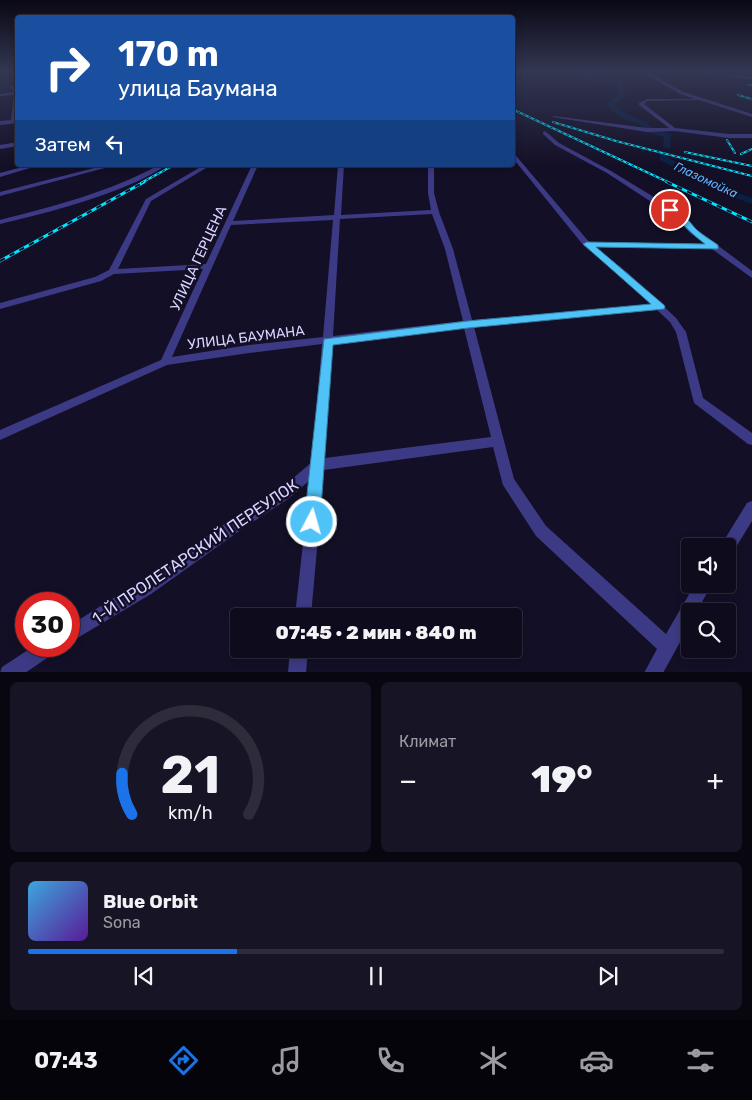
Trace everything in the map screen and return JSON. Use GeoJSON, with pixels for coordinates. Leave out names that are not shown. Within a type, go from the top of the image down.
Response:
{"type":"FeatureCollection","features":[{"type":"Feature","properties":{"kind":"street"},"geometry":{"type":"LineString","coordinates":[[643,103],[674,129]]}},
{"type":"Feature","properties":{"kind":"street"},"geometry":{"type":"LineString","coordinates":[[711,103],[752,116]]}},
{"type":"Feature","properties":{"kind":"street"},"geometry":{"type":"LineString","coordinates":[[554,117],[647,130],[674,129],[729,136],[752,136]]}},
{"type":"Feature","properties":{"kind":"street"},"geometry":{"type":"LineString","coordinates":[[0,123],[15,121]]}},
{"type":"Feature","properties":{"kind":"street"},"geometry":{"type":"LineString","coordinates":[[545,133],[557,144],[609,172],[682,218],[694,232],[752,275]]}},
{"type":"Feature","properties":{"kind":"street"},"geometry":{"type":"LineString","coordinates":[[0,147],[15,144]]}},
{"type":"Feature","properties":{"kind":"street"},"geometry":{"type":"LineString","coordinates":[[515,157],[587,244],[625,275],[673,320],[681,332],[698,400],[752,440]]}},
{"type":"Feature","properties":{"kind":"street"},"geometry":{"type":"LineString","coordinates":[[0,175],[30,167]]}},
{"type":"Feature","properties":{"kind":"street"},"geometry":{"type":"LineString","coordinates":[[0,194],[105,167]]}},
{"type":"Feature","properties":{"kind":"street"},"geometry":{"type":"LineString","coordinates":[[0,222],[110,191],[131,183],[159,167]]}},
{"type":"Feature","properties":{"kind":"street"},"geometry":{"type":"LineString","coordinates":[[112,272],[148,200],[205,167]]}},
{"type":"Feature","properties":{"kind":"street","name":"УЛИЦА ГЕРЦЕНА"},"geometry":{"type":"LineString","coordinates":[[165,362],[254,167]]}},
{"type":"Feature","properties":{"kind":"street"},"geometry":{"type":"LineString","coordinates":[[303,608],[318,465],[341,167]]}},
{"type":"Feature","properties":{"kind":"street"},"geometry":{"type":"LineString","coordinates":[[431,167],[431,193],[435,212],[449,249],[508,481],[541,531],[668,648]]}},
{"type":"Feature","properties":{"kind":"street"},"geometry":{"type":"LineString","coordinates":[[229,223],[435,212]]}},
{"type":"Feature","properties":{"kind":"street"},"geometry":{"type":"LineString","coordinates":[[587,244],[715,247]]}},
{"type":"Feature","properties":{"kind":"street"},"geometry":{"type":"LineString","coordinates":[[0,306],[98,279],[112,272],[209,266]]}},
{"type":"Feature","properties":{"kind":"street","name":"УЛИЦА БАУМАНА"},"geometry":{"type":"LineString","coordinates":[[0,434],[165,362],[248,350],[468,324],[660,307]]}},
{"type":"Feature","properties":{"kind":"street"},"geometry":{"type":"LineString","coordinates":[[318,465],[498,441]]}},
{"type":"Feature","properties":{"kind":"street","name":"1-Й ПРОЛЕТАРСКИЙ ПЕРЕУЛОК"},"geometry":{"type":"LineString","coordinates":[[80,628],[284,495],[318,465]]}},
{"type":"Feature","properties":{"kind":"street"},"geometry":{"type":"LineString","coordinates":[[735,538],[750,517]]}},
{"type":"Feature","properties":{"kind":"street"},"geometry":{"type":"LineString","coordinates":[[653,672],[699,593]]}},
{"type":"Feature","properties":{"kind":"street"},"geometry":{"type":"LineString","coordinates":[[8,672],[32,657]]}},
{"type":"Feature","properties":{"kind":"street"},"geometry":{"type":"LineString","coordinates":[[297,672],[298,658]]}},
{"type":"Feature","properties":{"kind":"waterway","name":"Глазомойка"},"geometry":{"type":"LineString","coordinates":[[609,103],[617,112],[648,126],[650,130],[668,136],[667,147]]}},
{"type":"Feature","properties":{"kind":"waterway","name":"Глазомойка"},"geometry":{"type":"LineString","coordinates":[[663,154],[663,158],[722,190],[752,201]]}},
{"type":"Feature","properties":{"kind":"railway"},"geometry":{"type":"LineString","coordinates":[[515,110],[670,183]]}},
{"type":"Feature","properties":{"kind":"railway"},"geometry":{"type":"LineString","coordinates":[[553,122],[616,141],[752,176]]}},
{"type":"Feature","properties":{"kind":"railway"},"geometry":{"type":"LineString","coordinates":[[727,140],[735,153]]}},
{"type":"Feature","properties":{"kind":"railway"},"geometry":{"type":"LineString","coordinates":[[741,154],[752,149]]}},
{"type":"Feature","properties":{"kind":"railway"},"geometry":{"type":"LineString","coordinates":[[685,152],[752,166]]}},
{"type":"Feature","properties":{"kind":"railway"},"geometry":{"type":"LineString","coordinates":[[141,183],[170,167]]}},
{"type":"Feature","properties":{"kind":"railway"},"geometry":{"type":"LineString","coordinates":[[0,261],[144,182]]}},
{"type":"Feature","properties":{"kind":"railway"},"geometry":{"type":"LineString","coordinates":[[667,182],[752,222]]}},
{"type":"Feature","properties":{"kind":"route"},"geometry":{"type":"LineString","coordinates":[[312,522],[328,341],[468,324],[660,307],[587,244],[715,247],[694,232],[682,218],[670,210]]}}]}
